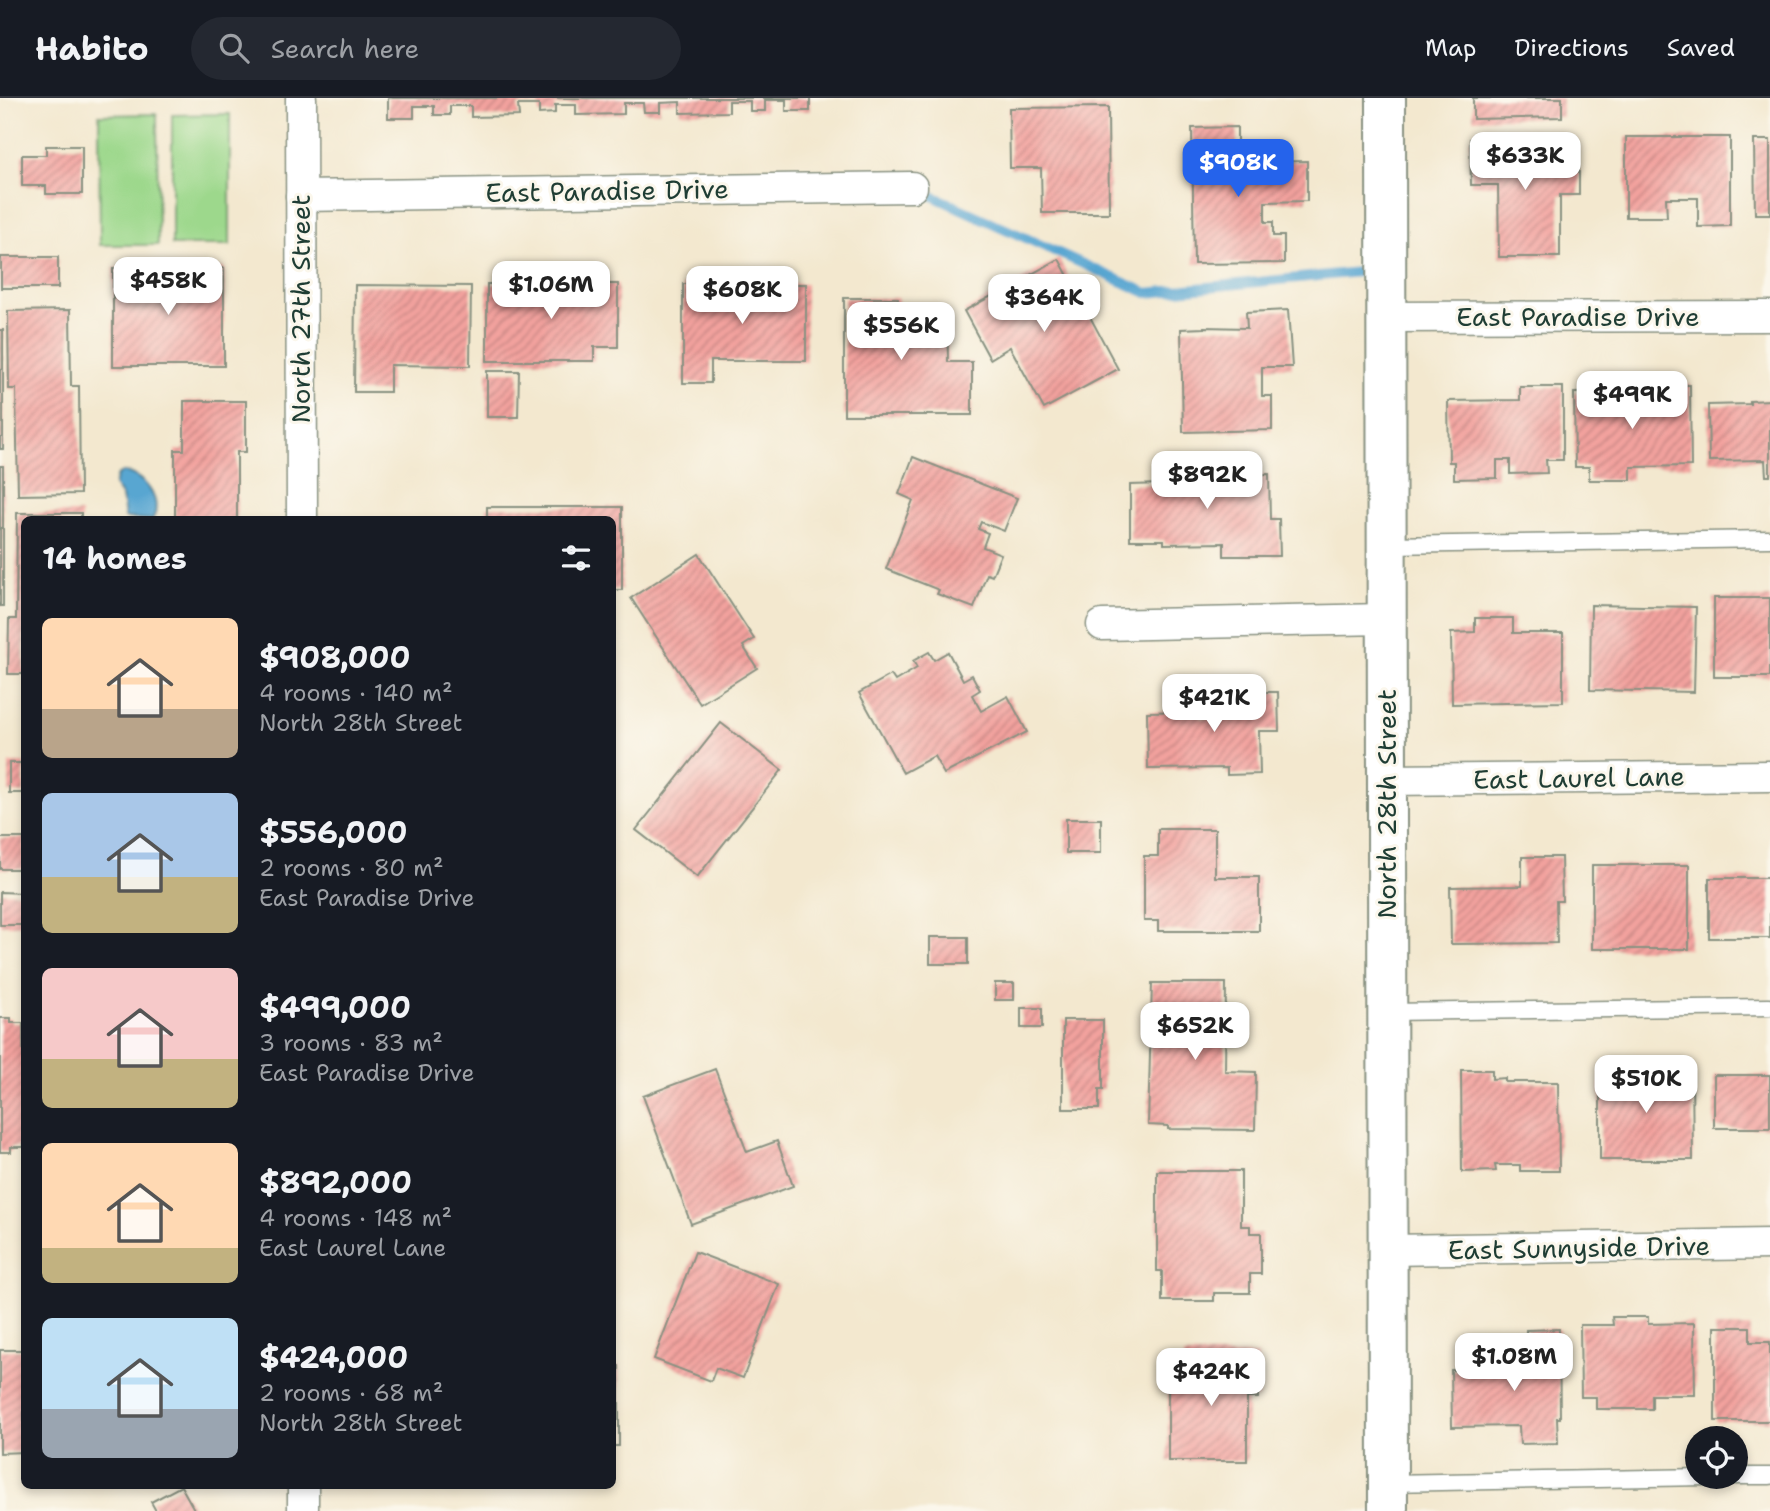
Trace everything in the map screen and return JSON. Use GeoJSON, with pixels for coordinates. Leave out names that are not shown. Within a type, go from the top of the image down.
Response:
{"type":"FeatureCollection","features":[{"type":"Feature","properties":{"kind":"street","name":"North 27th Street"},"geometry":{"type":"LineString","coordinates":[[301,98],[302,516]]}},
{"type":"Feature","properties":{"kind":"street","name":"North 28th Street"},"geometry":{"type":"LineString","coordinates":[[1385,98],[1388,1497]]}},
{"type":"Feature","properties":{"kind":"street","name":"East Paradise Drive"},"geometry":{"type":"LineString","coordinates":[[301,196],[912,187]]}},
{"type":"Feature","properties":{"kind":"street","name":"East Paradise Drive"},"geometry":{"type":"LineString","coordinates":[[1385,317],[1770,316]]}},
{"type":"Feature","properties":{"kind":"street"},"geometry":{"type":"LineString","coordinates":[[1102,625],[1386,619]]}},
{"type":"Feature","properties":{"kind":"street","name":"East Laurel Lane"},"geometry":{"type":"LineString","coordinates":[[1387,780],[1770,776]]}},
{"type":"Feature","properties":{"kind":"street","name":"East Sunnyside Drive"},"geometry":{"type":"LineString","coordinates":[[1388,1250],[1770,1244]]}},
{"type":"Feature","properties":{"kind":"street"},"geometry":{"type":"LineString","coordinates":[[303,1489],[303,1511]]}},
{"type":"Feature","properties":{"kind":"lane"},"geometry":{"type":"LineString","coordinates":[[1387,545],[1770,539]]}},
{"type":"Feature","properties":{"kind":"lane"},"geometry":{"type":"LineString","coordinates":[[1388,1012],[1770,1007]]}},
{"type":"Feature","properties":{"kind":"lane"},"geometry":{"type":"LineString","coordinates":[[1748,1476],[1770,1476]]}},
{"type":"Feature","properties":{"kind":"lane"},"geometry":{"type":"LineString","coordinates":[[1388,1497],[1685,1478]]}},
{"type":"Feature","properties":{"kind":"green space"},"geometry":{"type":"Polygon","coordinates":[[[157,114],[158,245],[100,245],[99,115],[157,114]]]}},
{"type":"Feature","properties":{"kind":"green space"},"geometry":{"type":"Polygon","coordinates":[[[230,114],[230,245],[172,245],[172,115],[230,114]]]}},
{"type":"Feature","properties":{"kind":"water"},"geometry":{"type":"Polygon","coordinates":[[[122,472],[130,474],[144,482],[156,504],[154,516],[125,516],[122,497],[114,485],[117,475],[122,472]]]}},
{"type":"Feature","properties":{"kind":"building"},"geometry":{"type":"Polygon","coordinates":[[[388,98],[810,98],[810,111],[786,111],[786,100],[765,100],[765,111],[750,111],[750,101],[729,101],[729,112],[680,113],[680,102],[660,103],[660,112],[644,112],[643,103],[624,103],[624,114],[576,115],[576,105],[555,105],[555,113],[539,114],[539,105],[518,105],[519,116],[471,117],[471,106],[450,106],[450,115],[434,115],[434,106],[414,106],[414,118],[388,118],[388,98]]]}},
{"type":"Feature","properties":{"kind":"building"},"geometry":{"type":"Polygon","coordinates":[[[1473,98],[1562,98],[1562,117],[1473,119],[1473,98]]]}},
{"type":"Feature","properties":{"kind":"building"},"geometry":{"type":"Polygon","coordinates":[[[1108,107],[1109,213],[1042,213],[1041,168],[1010,168],[1009,108],[1108,107]]]}},
{"type":"Feature","properties":{"kind":"building"},"geometry":{"type":"Polygon","coordinates":[[[1237,127],[1237,147],[1256,147],[1256,162],[1307,161],[1307,201],[1265,202],[1265,222],[1273,222],[1273,236],[1284,236],[1284,263],[1194,264],[1192,128],[1237,127]]]}},
{"type":"Feature","properties":{"kind":"building"},"geometry":{"type":"Polygon","coordinates":[[[1626,137],[1730,137],[1730,226],[1698,227],[1698,198],[1666,198],[1667,217],[1626,217],[1626,137]]]}},
{"type":"Feature","properties":{"kind":"building"},"geometry":{"type":"Polygon","coordinates":[[[1559,138],[1559,168],[1579,168],[1579,195],[1560,195],[1560,257],[1499,257],[1498,185],[1471,185],[1470,139],[1559,138]]]}},
{"type":"Feature","properties":{"kind":"building"},"geometry":{"type":"Polygon","coordinates":[[[1754,140],[1770,140],[1770,214],[1755,214],[1754,140]]]}},
{"type":"Feature","properties":{"kind":"building"},"geometry":{"type":"Polygon","coordinates":[[[46,146],[82,146],[82,194],[46,194],[46,186],[22,186],[22,155],[46,155],[46,146]]]}},
{"type":"Feature","properties":{"kind":"building"},"geometry":{"type":"Polygon","coordinates":[[[1,257],[58,257],[58,288],[1,288],[1,257]]]}},
{"type":"Feature","properties":{"kind":"building"},"geometry":{"type":"Polygon","coordinates":[[[1059,259],[1118,369],[1044,409],[1010,347],[990,359],[964,311],[1059,259]]]}},
{"type":"Feature","properties":{"kind":"building"},"geometry":{"type":"Polygon","coordinates":[[[113,268],[224,268],[224,366],[113,366],[113,268]]]}},
{"type":"Feature","properties":{"kind":"building"},"geometry":{"type":"Polygon","coordinates":[[[487,284],[618,284],[618,347],[594,347],[594,361],[487,361],[487,284]]]}},
{"type":"Feature","properties":{"kind":"building"},"geometry":{"type":"Polygon","coordinates":[[[683,284],[806,284],[806,361],[711,361],[711,383],[683,383],[683,284]]]}},
{"type":"Feature","properties":{"kind":"building"},"geometry":{"type":"Polygon","coordinates":[[[355,285],[471,286],[470,366],[390,365],[390,392],[354,392],[355,285]]]}},
{"type":"Feature","properties":{"kind":"building"},"geometry":{"type":"Polygon","coordinates":[[[844,298],[898,298],[898,310],[947,309],[948,362],[972,362],[972,415],[844,415],[844,298]]]}},
{"type":"Feature","properties":{"kind":"building"},"geometry":{"type":"Polygon","coordinates":[[[70,310],[71,386],[79,386],[80,494],[18,495],[16,389],[9,389],[8,311],[70,310]]]}},
{"type":"Feature","properties":{"kind":"building"},"geometry":{"type":"Polygon","coordinates":[[[1288,310],[1292,367],[1262,367],[1262,396],[1272,396],[1272,430],[1183,432],[1181,329],[1247,328],[1246,312],[1288,310]]]}},
{"type":"Feature","properties":{"kind":"building"},"geometry":{"type":"Polygon","coordinates":[[[0,330],[3,330],[3,449],[0,449],[0,330]]]}},
{"type":"Feature","properties":{"kind":"building"},"geometry":{"type":"Polygon","coordinates":[[[487,371],[519,371],[518,417],[487,417],[487,371]]]}},
{"type":"Feature","properties":{"kind":"building"},"geometry":{"type":"Polygon","coordinates":[[[1642,385],[1690,385],[1691,466],[1631,467],[1631,480],[1589,480],[1589,467],[1575,467],[1574,393],[1642,392],[1642,385]]]}},
{"type":"Feature","properties":{"kind":"building"},"geometry":{"type":"Polygon","coordinates":[[[1520,387],[1563,387],[1563,460],[1546,460],[1547,473],[1510,474],[1510,460],[1497,460],[1497,478],[1454,479],[1454,462],[1449,462],[1448,401],[1520,400],[1520,387]]]}},
{"type":"Feature","properties":{"kind":"building"},"geometry":{"type":"Polygon","coordinates":[[[1770,400],[1770,476],[1766,476],[1765,460],[1709,461],[1708,405],[1750,404],[1750,401],[1770,400]]]}},
{"type":"Feature","properties":{"kind":"building"},"geometry":{"type":"Polygon","coordinates":[[[184,401],[246,401],[246,452],[237,452],[237,516],[175,516],[175,450],[184,450],[184,401]]]}},
{"type":"Feature","properties":{"kind":"building"},"geometry":{"type":"Polygon","coordinates":[[[913,457],[1017,498],[1004,531],[981,522],[978,529],[988,533],[983,547],[1001,554],[992,576],[987,574],[974,608],[937,594],[939,590],[886,569],[913,500],[899,494],[913,457]]]}},
{"type":"Feature","properties":{"kind":"building"},"geometry":{"type":"Polygon","coordinates":[[[0,466],[3,466],[3,606],[0,606],[0,466]]]}},
{"type":"Feature","properties":{"kind":"building"},"geometry":{"type":"Polygon","coordinates":[[[1233,466],[1234,475],[1269,474],[1270,519],[1279,519],[1280,556],[1224,556],[1224,543],[1164,544],[1164,540],[1130,540],[1130,485],[1164,484],[1163,467],[1233,466]]]}},
{"type":"Feature","properties":{"kind":"building"},"geometry":{"type":"Polygon","coordinates":[[[487,507],[622,507],[622,590],[616,590],[616,516],[487,516],[487,507]]]}},
{"type":"Feature","properties":{"kind":"building"},"geometry":{"type":"Polygon","coordinates":[[[17,513],[81,513],[81,516],[21,516],[21,674],[8,674],[9,619],[16,619],[17,513]]]}},
{"type":"Feature","properties":{"kind":"building"},"geometry":{"type":"Polygon","coordinates":[[[699,554],[754,639],[743,646],[757,668],[700,704],[631,598],[699,554]]]}},
{"type":"Feature","properties":{"kind":"building"},"geometry":{"type":"Polygon","coordinates":[[[1714,598],[1770,598],[1770,677],[1714,677],[1714,598]]]}},
{"type":"Feature","properties":{"kind":"building"},"geometry":{"type":"Polygon","coordinates":[[[1591,605],[1696,607],[1694,692],[1590,690],[1591,605]]]}},
{"type":"Feature","properties":{"kind":"building"},"geometry":{"type":"Polygon","coordinates":[[[1475,618],[1513,618],[1513,633],[1563,633],[1563,702],[1452,704],[1451,633],[1475,632],[1475,618]]]}},
{"type":"Feature","properties":{"kind":"building"},"geometry":{"type":"Polygon","coordinates":[[[929,652],[934,660],[948,652],[963,680],[972,675],[980,690],[972,695],[981,711],[1008,696],[1027,732],[944,774],[934,756],[903,773],[859,693],[891,675],[895,681],[917,668],[913,661],[929,652]]]}},
{"type":"Feature","properties":{"kind":"building"},"geometry":{"type":"Polygon","coordinates":[[[1218,687],[1254,687],[1254,692],[1278,692],[1279,731],[1259,731],[1260,774],[1227,775],[1227,768],[1148,769],[1147,712],[1200,711],[1200,718],[1219,718],[1218,687]]]}},
{"type":"Feature","properties":{"kind":"building"},"geometry":{"type":"Polygon","coordinates":[[[721,723],[782,770],[697,877],[636,830],[721,723]]]}},
{"type":"Feature","properties":{"kind":"building"},"geometry":{"type":"Polygon","coordinates":[[[9,763],[21,763],[21,793],[9,793],[9,763]]]}},
{"type":"Feature","properties":{"kind":"building"},"geometry":{"type":"Polygon","coordinates":[[[1066,819],[1101,819],[1101,853],[1066,853],[1066,819]]]}},
{"type":"Feature","properties":{"kind":"building"},"geometry":{"type":"Polygon","coordinates":[[[1158,829],[1215,829],[1215,877],[1259,877],[1259,931],[1158,931],[1158,921],[1144,921],[1144,856],[1158,856],[1158,829]]]}},
{"type":"Feature","properties":{"kind":"building"},"geometry":{"type":"Polygon","coordinates":[[[0,838],[21,838],[21,869],[0,869],[0,838]]]}},
{"type":"Feature","properties":{"kind":"building"},"geometry":{"type":"Polygon","coordinates":[[[1522,857],[1561,857],[1562,901],[1556,901],[1557,943],[1451,944],[1450,887],[1522,886],[1522,857]]]}},
{"type":"Feature","properties":{"kind":"building"},"geometry":{"type":"Polygon","coordinates":[[[1592,865],[1689,865],[1689,949],[1592,949],[1592,865]]]}},
{"type":"Feature","properties":{"kind":"building"},"geometry":{"type":"Polygon","coordinates":[[[1709,878],[1770,878],[1770,938],[1709,938],[1709,878]]]}},
{"type":"Feature","properties":{"kind":"building"},"geometry":{"type":"Polygon","coordinates":[[[0,892],[21,893],[21,925],[0,925],[0,892]]]}},
{"type":"Feature","properties":{"kind":"building"},"geometry":{"type":"Polygon","coordinates":[[[930,937],[968,937],[968,964],[930,964],[930,937]]]}},
{"type":"Feature","properties":{"kind":"building"},"geometry":{"type":"Polygon","coordinates":[[[995,983],[1014,983],[1014,1000],[995,1000],[995,983]]]}},
{"type":"Feature","properties":{"kind":"building"},"geometry":{"type":"Polygon","coordinates":[[[1152,983],[1226,983],[1225,1071],[1256,1072],[1255,1130],[1168,1129],[1168,1126],[1148,1125],[1152,983]]]}},
{"type":"Feature","properties":{"kind":"building"},"geometry":{"type":"Polygon","coordinates":[[[1021,1008],[1042,1008],[1042,1028],[1021,1028],[1021,1008]]]}},
{"type":"Feature","properties":{"kind":"building"},"geometry":{"type":"Polygon","coordinates":[[[0,1018],[11,1018],[11,1023],[21,1023],[21,1147],[11,1147],[11,1152],[0,1152],[0,1018]]]}},
{"type":"Feature","properties":{"kind":"building"},"geometry":{"type":"Polygon","coordinates":[[[1063,1020],[1103,1020],[1103,1089],[1099,1089],[1099,1109],[1063,1109],[1063,1020]]]}},
{"type":"Feature","properties":{"kind":"building"},"geometry":{"type":"Polygon","coordinates":[[[715,1069],[747,1152],[777,1141],[793,1186],[691,1224],[643,1096],[715,1069]]]}},
{"type":"Feature","properties":{"kind":"building"},"geometry":{"type":"Polygon","coordinates":[[[1461,1070],[1492,1070],[1492,1079],[1505,1078],[1505,1082],[1558,1082],[1559,1171],[1520,1171],[1520,1165],[1495,1165],[1496,1171],[1462,1172],[1461,1070]]]}},
{"type":"Feature","properties":{"kind":"building"},"geometry":{"type":"Polygon","coordinates":[[[1692,1070],[1693,1160],[1600,1160],[1600,1071],[1692,1070]]]}},
{"type":"Feature","properties":{"kind":"building"},"geometry":{"type":"Polygon","coordinates":[[[1714,1075],[1770,1075],[1770,1128],[1714,1128],[1714,1075]]]}},
{"type":"Feature","properties":{"kind":"building"},"geometry":{"type":"Polygon","coordinates":[[[1157,1171],[1241,1171],[1241,1226],[1250,1226],[1250,1233],[1261,1233],[1261,1274],[1250,1274],[1250,1293],[1214,1293],[1214,1301],[1162,1301],[1162,1271],[1157,1271],[1157,1171]]]}},
{"type":"Feature","properties":{"kind":"building"},"geometry":{"type":"Polygon","coordinates":[[[695,1252],[779,1284],[743,1378],[716,1368],[711,1381],[654,1359],[695,1252]]]}},
{"type":"Feature","properties":{"kind":"building"},"geometry":{"type":"Polygon","coordinates":[[[1612,1317],[1648,1317],[1648,1324],[1694,1323],[1695,1395],[1652,1395],[1652,1409],[1596,1409],[1596,1397],[1581,1397],[1580,1325],[1613,1325],[1612,1317]]]}},
{"type":"Feature","properties":{"kind":"building"},"geometry":{"type":"Polygon","coordinates":[[[1715,1327],[1750,1327],[1750,1342],[1770,1342],[1770,1421],[1715,1421],[1715,1327]]]}},
{"type":"Feature","properties":{"kind":"building"},"geometry":{"type":"Polygon","coordinates":[[[1559,1329],[1558,1443],[1520,1444],[1519,1426],[1452,1427],[1451,1370],[1526,1369],[1526,1330],[1559,1329]]]}},
{"type":"Feature","properties":{"kind":"building"},"geometry":{"type":"Polygon","coordinates":[[[0,1350],[21,1350],[21,1452],[0,1453],[0,1350]]]}},
{"type":"Feature","properties":{"kind":"building"},"geometry":{"type":"Polygon","coordinates":[[[1184,1355],[1258,1355],[1258,1398],[1247,1398],[1247,1461],[1168,1461],[1168,1378],[1184,1378],[1184,1355]]]}},
{"type":"Feature","properties":{"kind":"building"},"geometry":{"type":"Polygon","coordinates":[[[616,1366],[619,1366],[619,1446],[616,1446],[616,1366]]]}},
{"type":"Feature","properties":{"kind":"building"},"geometry":{"type":"Polygon","coordinates":[[[175,1489],[183,1489],[195,1511],[156,1511],[151,1502],[175,1489]]]}},
{"type":"Feature","properties":{"kind":"waterway"},"geometry":{"type":"LineString","coordinates":[[915,188],[1147,293],[1379,270]]}}]}
